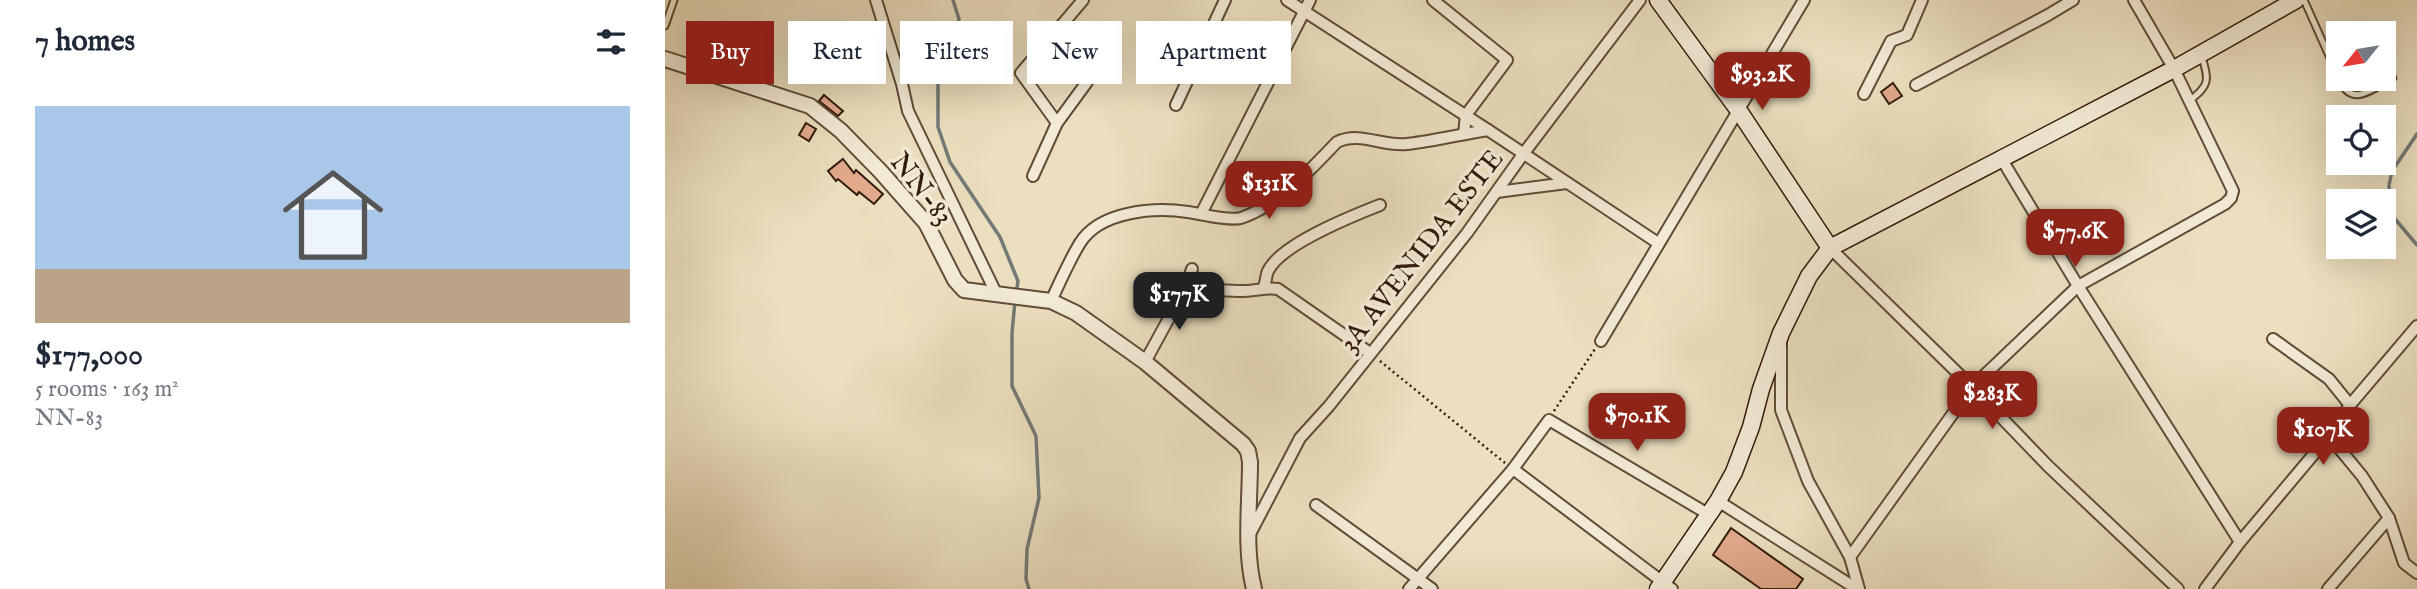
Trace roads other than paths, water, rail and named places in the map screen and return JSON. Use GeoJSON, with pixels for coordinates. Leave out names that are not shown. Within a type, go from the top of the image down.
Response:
{"type":"FeatureCollection","features":[{"type":"Feature","properties":{"kind":"main road"},"geometry":{"type":"LineString","coordinates":[[1658,0],[1739,111],[1830,248]]}},
{"type":"Feature","properties":{"kind":"main road"},"geometry":{"type":"LineString","coordinates":[[1664,587],[1734,472],[1781,333],[1809,276],[1830,248],[2174,69],[2295,0]]}},
{"type":"Feature","properties":{"kind":"street"},"geometry":{"type":"LineString","coordinates":[[877,0],[908,111],[1000,294]]}},
{"type":"Feature","properties":{"kind":"street"},"geometry":{"type":"LineString","coordinates":[[1057,123],[1021,73],[1083,0]]}},
{"type":"Feature","properties":{"kind":"street"},"geometry":{"type":"LineString","coordinates":[[1176,105],[1225,0]]}},
{"type":"Feature","properties":{"kind":"street"},"geometry":{"type":"LineString","coordinates":[[1287,0],[1658,243]]}},
{"type":"Feature","properties":{"kind":"street"},"geometry":{"type":"LineString","coordinates":[[1201,214],[1310,0]]}},
{"type":"Feature","properties":{"kind":"street"},"geometry":{"type":"LineString","coordinates":[[1433,0],[1507,60],[1466,115],[1464,134]]}},
{"type":"Feature","properties":{"kind":"street","name":"3A AVENIDA ESTE"},"geometry":{"type":"LineString","coordinates":[[1249,536],[1300,438],[1329,406],[1467,233],[1640,0]]}},
{"type":"Feature","properties":{"kind":"street"},"geometry":{"type":"LineString","coordinates":[[1864,94],[1891,41],[1907,35],[1922,0]]}},
{"type":"Feature","properties":{"kind":"street"},"geometry":{"type":"LineString","coordinates":[[1916,85],[2073,0]]}},
{"type":"Feature","properties":{"kind":"street"},"geometry":{"type":"LineString","coordinates":[[1850,557],[1972,387],[2078,286],[2225,204],[2231,198],[2232,191],[2174,69],[2134,0]]}},
{"type":"Feature","properties":{"kind":"street"},"geometry":{"type":"LineString","coordinates":[[1601,341],[1739,111],[1800,3]]}},
{"type":"Feature","properties":{"kind":"street","name":"NN-83"},"geometry":{"type":"LineString","coordinates":[[665,59],[810,106],[841,131],[926,223],[955,280],[964,290],[1051,301],[1076,313],[1145,362],[1243,444],[1248,451],[1250,462],[1249,536],[1254,589]]}},
{"type":"Feature","properties":{"kind":"street"},"geometry":{"type":"LineString","coordinates":[[1033,176],[1057,123],[1086,84]]}},
{"type":"Feature","properties":{"kind":"street"},"geometry":{"type":"LineString","coordinates":[[1051,301],[1081,241],[1105,222],[1136,212],[1166,209],[1238,219],[1261,208],[1300,180],[1337,142],[1345,139],[1355,137],[1404,145],[1489,130]]}},
{"type":"Feature","properties":{"kind":"street"},"geometry":{"type":"LineString","coordinates":[[2001,158],[2078,286],[2240,542]]}},
{"type":"Feature","properties":{"kind":"street"},"geometry":{"type":"LineString","coordinates":[[1497,192],[1567,183]]}},
{"type":"Feature","properties":{"kind":"street"},"geometry":{"type":"LineString","coordinates":[[1264,287],[1268,270],[1294,246],[1380,205]]}},
{"type":"Feature","properties":{"kind":"street"},"geometry":{"type":"LineString","coordinates":[[1830,248],[1972,387],[2048,466],[2178,589]]}},
{"type":"Feature","properties":{"kind":"street"},"geometry":{"type":"LineString","coordinates":[[1145,362],[1186,287],[1192,269]]}},
{"type":"Feature","properties":{"kind":"street"},"geometry":{"type":"LineString","coordinates":[[1186,287],[1230,291],[1251,291],[1264,287],[1278,289],[1370,353]]}},
{"type":"Feature","properties":{"kind":"street"},"geometry":{"type":"LineString","coordinates":[[2205,589],[2240,542],[2329,436],[2350,405],[2417,326]]}},
{"type":"Feature","properties":{"kind":"street"},"geometry":{"type":"LineString","coordinates":[[1781,333],[1781,411],[1808,481],[1850,557],[1858,589]]}},
{"type":"Feature","properties":{"kind":"street"},"geometry":{"type":"LineString","coordinates":[[2273,339],[2329,379],[2350,405]]}},
{"type":"Feature","properties":{"kind":"street"},"geometry":{"type":"LineString","coordinates":[[1409,589],[1513,469],[1552,415],[1858,589]]}},
{"type":"Feature","properties":{"kind":"street"},"geometry":{"type":"LineString","coordinates":[[2329,436],[2362,476],[2389,519],[2404,563],[2417,573]]}},
{"type":"Feature","properties":{"kind":"street"},"geometry":{"type":"LineString","coordinates":[[1513,469],[1664,587]]}},
{"type":"Feature","properties":{"kind":"street"},"geometry":{"type":"LineString","coordinates":[[1316,505],[1432,589]]}},
{"type":"Feature","properties":{"kind":"street"},"geometry":{"type":"LineString","coordinates":[[2328,589],[2389,519]]}},
{"type":"Feature","properties":{"kind":"lane"},"geometry":{"type":"LineString","coordinates":[[665,26],[674,0]]}},
{"type":"Feature","properties":{"kind":"lane"},"geometry":{"type":"LineString","coordinates":[[2304,0],[2326,48]]}},
{"type":"Feature","properties":{"kind":"lane"},"geometry":{"type":"LineString","coordinates":[[2189,101],[2207,84],[2208,77],[2201,54]]}},
{"type":"Feature","properties":{"kind":"lane"},"geometry":{"type":"LineString","coordinates":[[2346,91],[2359,96],[2368,91]]}},
{"type":"Feature","properties":{"kind":"waterway"},"geometry":{"type":"LineString","coordinates":[[953,0],[959,19],[953,46],[938,75],[938,127],[950,162],[1000,237],[1018,281],[1016,294]]}},
{"type":"Feature","properties":{"kind":"waterway"},"geometry":{"type":"LineString","coordinates":[[2417,134],[2392,171],[2389,185],[2390,213],[2417,245]]}},
{"type":"Feature","properties":{"kind":"waterway"},"geometry":{"type":"LineString","coordinates":[[1015,301],[1012,386],[1036,436],[1039,498],[1027,549],[1026,579],[1029,589]]}}]}
